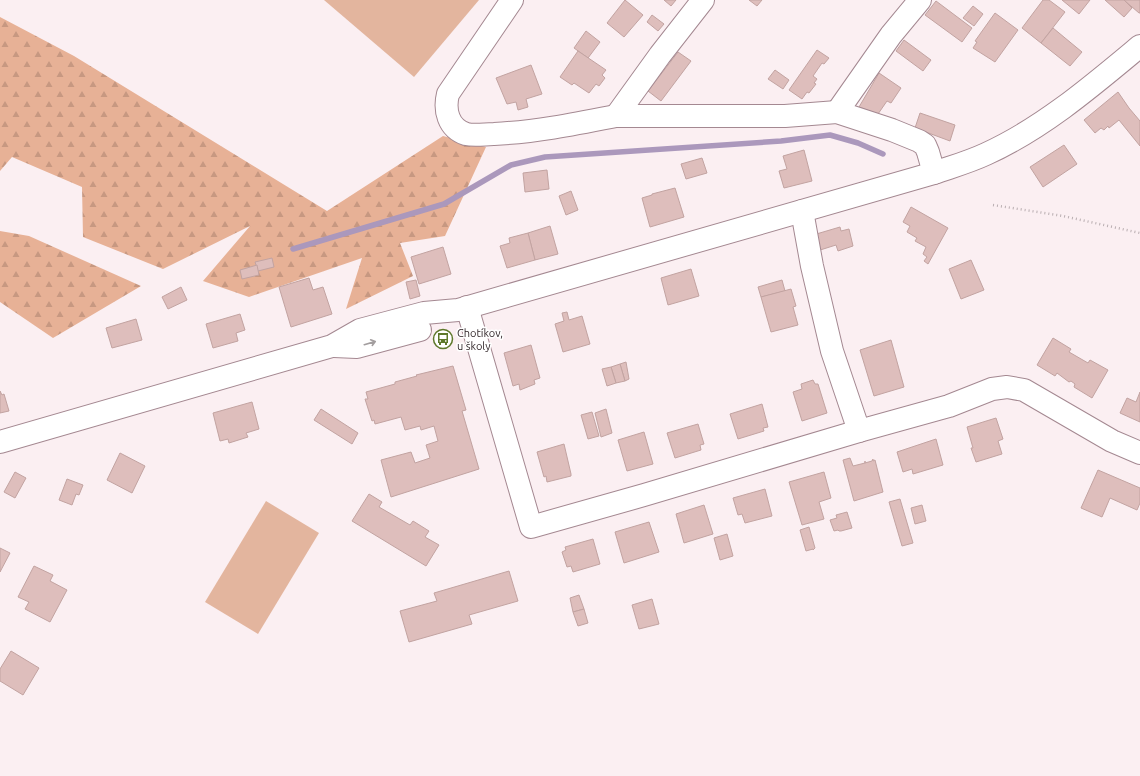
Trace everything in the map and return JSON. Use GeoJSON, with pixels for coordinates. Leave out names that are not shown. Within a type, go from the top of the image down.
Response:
{"type":"FeatureCollection","features":[{"type":"Feature","properties":{"kind":"street"},"geometry":{"type":"LineString","coordinates":[[512,0],[448,94],[446,103],[447,114],[450,122],[460,131],[467,134],[476,135],[510,133],[552,128],[616,116],[785,116],[837,112],[892,130],[919,141],[925,145],[934,173]]}},
{"type":"Feature","properties":{"kind":"street"},"geometry":{"type":"LineString","coordinates":[[616,116],[660,55],[703,0]]}},
{"type":"Feature","properties":{"kind":"street"},"geometry":{"type":"LineString","coordinates":[[837,112],[891,35],[920,0]]}},
{"type":"Feature","properties":{"kind":"street"},"geometry":{"type":"LineString","coordinates":[[0,442],[332,346],[357,347],[428,327],[462,309],[934,173],[986,155],[1030,131],[1095,83],[1140,46]]}},
{"type":"Feature","properties":{"kind":"street"},"geometry":{"type":"LineString","coordinates":[[802,211],[812,266],[832,351],[859,431]]}},
{"type":"Feature","properties":{"kind":"street"},"geometry":{"type":"LineString","coordinates":[[462,309],[531,526],[644,495],[859,431],[949,406],[992,389],[1008,387],[1024,390],[1112,441],[1140,454]]}},
{"type":"Feature","properties":{"kind":"path"},"geometry":{"type":"LineString","coordinates":[[993,205],[1063,216],[1140,233]]}},
{"type":"Feature","properties":{"kind":"shaded area"},"geometry":{"type":"Polygon","coordinates":[[[324,0],[479,0],[414,77],[324,0]]]}},
{"type":"Feature","properties":{"kind":"shaded area"},"geometry":{"type":"Polygon","coordinates":[[[266,501],[319,533],[258,634],[205,602],[266,501]]]}},
{"type":"Feature","properties":{"kind":"green space"},"geometry":{"type":"Polygon","coordinates":[[[0,17],[74,56],[327,211],[443,136],[486,147],[445,236],[400,243],[413,276],[346,309],[362,258],[249,297],[203,281],[250,226],[163,269],[83,237],[82,187],[12,157],[0,171],[0,17]]]}},
{"type":"Feature","properties":{"kind":"green space"},"geometry":{"type":"Polygon","coordinates":[[[0,231],[29,236],[141,286],[53,338],[0,302],[0,231]]]}},
{"type":"Feature","properties":{"kind":"building"},"geometry":{"type":"Polygon","coordinates":[[[625,0],[643,15],[624,37],[607,23],[625,0]]]}},
{"type":"Feature","properties":{"kind":"building"},"geometry":{"type":"Polygon","coordinates":[[[664,0],[676,0],[671,6],[664,0]]]}},
{"type":"Feature","properties":{"kind":"building"},"geometry":{"type":"Polygon","coordinates":[[[749,0],[762,0],[757,6],[749,0]]]}},
{"type":"Feature","properties":{"kind":"building"},"geometry":{"type":"Polygon","coordinates":[[[1043,0],[1049,0],[1065,12],[1041,43],[1022,28],[1043,0]]]}},
{"type":"Feature","properties":{"kind":"building"},"geometry":{"type":"Polygon","coordinates":[[[1062,0],[1090,0],[1079,14],[1062,0]]]}},
{"type":"Feature","properties":{"kind":"building"},"geometry":{"type":"Polygon","coordinates":[[[1105,0],[1124,0],[1132,8],[1124,17],[1105,0]]]}},
{"type":"Feature","properties":{"kind":"building"},"geometry":{"type":"Polygon","coordinates":[[[1124,0],[1140,0],[1140,13],[1139,13],[1124,0]]]}},
{"type":"Feature","properties":{"kind":"building"},"geometry":{"type":"Polygon","coordinates":[[[936,1],[972,28],[962,42],[925,15],[936,1]]]}},
{"type":"Feature","properties":{"kind":"building"},"geometry":{"type":"Polygon","coordinates":[[[973,6],[983,14],[974,26],[963,18],[973,6]]]}},
{"type":"Feature","properties":{"kind":"building"},"geometry":{"type":"Polygon","coordinates":[[[995,13],[1018,30],[995,62],[973,48],[977,42],[975,41],[995,13]]]}},
{"type":"Feature","properties":{"kind":"building"},"geometry":{"type":"Polygon","coordinates":[[[652,15],[664,24],[658,31],[647,22],[652,15]]]}},
{"type":"Feature","properties":{"kind":"building"},"geometry":{"type":"Polygon","coordinates":[[[1053,28],[1082,52],[1070,66],[1041,43],[1053,28]]]}},
{"type":"Feature","properties":{"kind":"building"},"geometry":{"type":"Polygon","coordinates":[[[586,31],[600,42],[588,58],[574,48],[586,31]]]}},
{"type":"Feature","properties":{"kind":"building"},"geometry":{"type":"Polygon","coordinates":[[[904,40],[931,60],[923,71],[896,51],[904,40]]]}},
{"type":"Feature","properties":{"kind":"building"},"geometry":{"type":"Polygon","coordinates":[[[817,50],[829,58],[824,64],[822,63],[813,76],[817,79],[814,83],[816,84],[802,99],[789,90],[817,50]]]}},
{"type":"Feature","properties":{"kind":"building"},"geometry":{"type":"Polygon","coordinates":[[[578,51],[606,70],[602,75],[605,78],[599,86],[596,84],[589,93],[574,83],[572,85],[560,77],[578,51]]]}},
{"type":"Feature","properties":{"kind":"building"},"geometry":{"type":"Polygon","coordinates":[[[678,52],[691,61],[661,101],[648,91],[678,52]]]}},
{"type":"Feature","properties":{"kind":"building"},"geometry":{"type":"Polygon","coordinates":[[[531,65],[542,94],[526,99],[528,107],[518,110],[516,102],[507,104],[496,78],[531,65]]]}},
{"type":"Feature","properties":{"kind":"building"},"geometry":{"type":"Polygon","coordinates":[[[775,70],[789,80],[783,89],[768,79],[775,70]]]}},
{"type":"Feature","properties":{"kind":"building"},"geometry":{"type":"Polygon","coordinates":[[[879,73],[901,88],[891,103],[887,101],[878,114],[859,107],[879,73]]]}},
{"type":"Feature","properties":{"kind":"building"},"geometry":{"type":"Polygon","coordinates":[[[1118,92],[1140,121],[1140,146],[1119,120],[1109,128],[1108,126],[1104,130],[1101,128],[1095,133],[1084,120],[1118,92]]]}},
{"type":"Feature","properties":{"kind":"building"},"geometry":{"type":"Polygon","coordinates":[[[920,113],[955,125],[950,141],[915,128],[920,113]]]}},
{"type":"Feature","properties":{"kind":"building"},"geometry":{"type":"Polygon","coordinates":[[[1064,145],[1077,164],[1043,187],[1030,167],[1064,145]]]}},
{"type":"Feature","properties":{"kind":"building"},"geometry":{"type":"Polygon","coordinates":[[[804,150],[812,181],[784,188],[779,171],[787,169],[783,156],[804,150]]]}},
{"type":"Feature","properties":{"kind":"building"},"geometry":{"type":"Polygon","coordinates":[[[702,158],[707,173],[686,179],[681,164],[702,158]]]}},
{"type":"Feature","properties":{"kind":"building"},"geometry":{"type":"Polygon","coordinates":[[[547,170],[549,189],[525,192],[523,173],[547,170]]]}},
{"type":"Feature","properties":{"kind":"building"},"geometry":{"type":"Polygon","coordinates":[[[675,188],[684,217],[650,227],[642,198],[675,188]]]}},
{"type":"Feature","properties":{"kind":"building"},"geometry":{"type":"Polygon","coordinates":[[[571,191],[578,210],[566,215],[559,196],[571,191]]]}},
{"type":"Feature","properties":{"kind":"building"},"geometry":{"type":"Polygon","coordinates":[[[911,207],[948,228],[928,264],[924,261],[927,257],[923,254],[926,247],[915,241],[917,238],[907,232],[910,226],[903,222],[911,207]]]}},
{"type":"Feature","properties":{"kind":"building"},"geometry":{"type":"Polygon","coordinates":[[[550,226],[558,254],[535,260],[528,233],[550,226]]]}},
{"type":"Feature","properties":{"kind":"building"},"geometry":{"type":"Polygon","coordinates":[[[840,227],[841,231],[849,229],[853,246],[838,251],[836,245],[817,251],[813,235],[840,227]]]}},
{"type":"Feature","properties":{"kind":"building"},"geometry":{"type":"Polygon","coordinates":[[[528,233],[535,260],[507,268],[500,246],[510,243],[509,238],[528,233]]]}},
{"type":"Feature","properties":{"kind":"building"},"geometry":{"type":"Polygon","coordinates":[[[443,247],[451,274],[419,284],[411,257],[443,247]]]}},
{"type":"Feature","properties":{"kind":"building"},"geometry":{"type":"Polygon","coordinates":[[[272,258],[274,267],[258,271],[255,262],[272,258]]]}},
{"type":"Feature","properties":{"kind":"building"},"geometry":{"type":"Polygon","coordinates":[[[971,260],[984,290],[961,299],[949,269],[971,260]]]}},
{"type":"Feature","properties":{"kind":"building"},"geometry":{"type":"Polygon","coordinates":[[[257,265],[259,275],[242,279],[240,270],[257,265]]]}},
{"type":"Feature","properties":{"kind":"building"},"geometry":{"type":"Polygon","coordinates":[[[691,269],[699,296],[668,305],[661,278],[691,269]]]}},
{"type":"Feature","properties":{"kind":"building"},"geometry":{"type":"Polygon","coordinates":[[[309,278],[313,290],[323,287],[332,314],[291,327],[279,287],[309,278]]]}},
{"type":"Feature","properties":{"kind":"building"},"geometry":{"type":"Polygon","coordinates":[[[416,280],[420,296],[410,299],[406,282],[416,280]]]}},
{"type":"Feature","properties":{"kind":"building"},"geometry":{"type":"Polygon","coordinates":[[[782,280],[785,291],[761,297],[758,287],[782,280]]]}},
{"type":"Feature","properties":{"kind":"building"},"geometry":{"type":"Polygon","coordinates":[[[181,287],[187,300],[168,309],[162,297],[181,287]]]}},
{"type":"Feature","properties":{"kind":"building"},"geometry":{"type":"Polygon","coordinates":[[[791,289],[796,306],[793,307],[798,325],[771,332],[761,297],[791,289]]]}},
{"type":"Feature","properties":{"kind":"building"},"geometry":{"type":"Polygon","coordinates":[[[567,312],[569,320],[582,316],[590,344],[563,352],[555,324],[564,321],[562,313],[567,312]]]}},
{"type":"Feature","properties":{"kind":"building"},"geometry":{"type":"Polygon","coordinates":[[[240,314],[245,330],[236,333],[238,341],[213,348],[206,324],[240,314]]]}},
{"type":"Feature","properties":{"kind":"building"},"geometry":{"type":"Polygon","coordinates":[[[136,319],[142,340],[112,348],[106,328],[136,319]]]}},
{"type":"Feature","properties":{"kind":"building"},"geometry":{"type":"Polygon","coordinates":[[[1053,338],[1071,349],[1069,352],[1088,363],[1090,360],[1108,370],[1092,398],[1074,387],[1075,384],[1071,381],[1069,382],[1057,373],[1055,376],[1037,365],[1053,338]]]}},
{"type":"Feature","properties":{"kind":"building"},"geometry":{"type":"Polygon","coordinates":[[[891,340],[904,387],[874,396],[860,350],[891,340]]]}},
{"type":"Feature","properties":{"kind":"building"},"geometry":{"type":"Polygon","coordinates":[[[531,345],[540,378],[534,380],[535,384],[520,390],[519,384],[513,386],[504,353],[531,345]]]}},
{"type":"Feature","properties":{"kind":"building"},"geometry":{"type":"Polygon","coordinates":[[[626,362],[629,379],[625,381],[620,364],[626,362]]]}},
{"type":"Feature","properties":{"kind":"building"},"geometry":{"type":"Polygon","coordinates":[[[620,364],[625,381],[616,383],[611,367],[620,364]]]}},
{"type":"Feature","properties":{"kind":"building"},"geometry":{"type":"Polygon","coordinates":[[[453,366],[466,410],[462,411],[479,469],[391,497],[381,460],[411,452],[415,463],[430,458],[426,445],[438,441],[434,426],[421,430],[420,426],[405,430],[401,417],[375,424],[374,420],[372,421],[365,399],[368,399],[366,392],[395,384],[395,382],[417,376],[416,375],[453,366]]]}},
{"type":"Feature","properties":{"kind":"building"},"geometry":{"type":"Polygon","coordinates":[[[611,367],[616,383],[607,386],[602,369],[611,367]]]}},
{"type":"Feature","properties":{"kind":"building"},"geometry":{"type":"Polygon","coordinates":[[[813,380],[815,384],[818,384],[827,413],[802,421],[793,392],[802,389],[801,384],[813,380]]]}},
{"type":"Feature","properties":{"kind":"building"},"geometry":{"type":"Polygon","coordinates":[[[0,391],[2,395],[4,394],[9,411],[0,413],[0,391]]]}},
{"type":"Feature","properties":{"kind":"building"},"geometry":{"type":"Polygon","coordinates":[[[1140,392],[1140,422],[1120,413],[1127,398],[1136,402],[1140,392]]]}},
{"type":"Feature","properties":{"kind":"building"},"geometry":{"type":"Polygon","coordinates":[[[252,402],[259,429],[246,433],[248,437],[229,443],[228,439],[220,441],[213,413],[252,402]]]}},
{"type":"Feature","properties":{"kind":"building"},"geometry":{"type":"Polygon","coordinates":[[[762,404],[768,427],[763,428],[764,431],[738,439],[730,414],[762,404]]]}},
{"type":"Feature","properties":{"kind":"building"},"geometry":{"type":"Polygon","coordinates":[[[321,409],[358,433],[352,444],[314,420],[321,409]]]}},
{"type":"Feature","properties":{"kind":"building"},"geometry":{"type":"Polygon","coordinates":[[[606,409],[612,433],[601,437],[595,413],[606,409]]]}},
{"type":"Feature","properties":{"kind":"building"},"geometry":{"type":"Polygon","coordinates":[[[592,412],[599,436],[588,439],[581,415],[592,412]]]}},
{"type":"Feature","properties":{"kind":"building"},"geometry":{"type":"Polygon","coordinates":[[[996,418],[1003,439],[998,441],[1002,454],[976,462],[971,448],[973,448],[967,427],[996,418]]]}},
{"type":"Feature","properties":{"kind":"building"},"geometry":{"type":"Polygon","coordinates":[[[698,424],[704,444],[700,445],[701,450],[675,458],[667,433],[698,424]]]}},
{"type":"Feature","properties":{"kind":"building"},"geometry":{"type":"Polygon","coordinates":[[[644,432],[653,464],[627,471],[618,440],[644,432]]]}},
{"type":"Feature","properties":{"kind":"building"},"geometry":{"type":"Polygon","coordinates":[[[936,439],[943,465],[913,474],[912,469],[903,472],[897,452],[936,439]]]}},
{"type":"Feature","properties":{"kind":"building"},"geometry":{"type":"Polygon","coordinates":[[[564,444],[571,476],[547,482],[546,476],[544,477],[537,452],[564,444]]]}},
{"type":"Feature","properties":{"kind":"building"},"geometry":{"type":"Polygon","coordinates":[[[120,453],[145,466],[132,493],[107,480],[120,453]]]}},
{"type":"Feature","properties":{"kind":"building"},"geometry":{"type":"Polygon","coordinates":[[[850,458],[853,466],[872,461],[873,459],[873,461],[875,460],[883,492],[854,501],[843,460],[850,458]]]}},
{"type":"Feature","properties":{"kind":"building"},"geometry":{"type":"Polygon","coordinates":[[[1098,470],[1140,488],[1140,503],[1137,510],[1110,498],[1102,517],[1081,508],[1098,470]]]}},
{"type":"Feature","properties":{"kind":"building"},"geometry":{"type":"Polygon","coordinates":[[[15,472],[26,478],[15,498],[4,492],[15,472]]]}},
{"type":"Feature","properties":{"kind":"building"},"geometry":{"type":"Polygon","coordinates":[[[824,472],[831,498],[819,502],[824,519],[802,525],[789,482],[824,472]]]}},
{"type":"Feature","properties":{"kind":"building"},"geometry":{"type":"Polygon","coordinates":[[[67,479],[83,485],[79,495],[76,494],[72,505],[59,500],[67,479]]]}},
{"type":"Feature","properties":{"kind":"building"},"geometry":{"type":"Polygon","coordinates":[[[765,489],[772,516],[745,523],[742,514],[738,515],[733,498],[765,489]]]}},
{"type":"Feature","properties":{"kind":"building"},"geometry":{"type":"Polygon","coordinates":[[[369,494],[382,502],[379,507],[410,525],[413,521],[429,531],[425,537],[439,545],[426,566],[352,521],[369,494]]]}},
{"type":"Feature","properties":{"kind":"building"},"geometry":{"type":"Polygon","coordinates":[[[900,499],[913,543],[902,546],[889,502],[900,499]]]}},
{"type":"Feature","properties":{"kind":"building"},"geometry":{"type":"Polygon","coordinates":[[[704,505],[713,534],[684,543],[676,514],[704,505]]]}},
{"type":"Feature","properties":{"kind":"building"},"geometry":{"type":"Polygon","coordinates":[[[922,505],[926,521],[915,524],[911,508],[922,505]]]}},
{"type":"Feature","properties":{"kind":"building"},"geometry":{"type":"Polygon","coordinates":[[[847,512],[852,528],[834,531],[830,520],[837,518],[836,515],[847,512]]]}},
{"type":"Feature","properties":{"kind":"building"},"geometry":{"type":"Polygon","coordinates":[[[649,522],[659,552],[624,563],[615,532],[649,522]]]}},
{"type":"Feature","properties":{"kind":"building"},"geometry":{"type":"Polygon","coordinates":[[[809,527],[815,548],[813,550],[806,551],[800,530],[809,527]]]}},
{"type":"Feature","properties":{"kind":"building"},"geometry":{"type":"Polygon","coordinates":[[[727,534],[733,556],[720,560],[714,538],[727,534]]]}},
{"type":"Feature","properties":{"kind":"building"},"geometry":{"type":"Polygon","coordinates":[[[593,539],[600,564],[573,572],[571,566],[567,567],[562,552],[566,550],[565,547],[593,539]]]}},
{"type":"Feature","properties":{"kind":"building"},"geometry":{"type":"Polygon","coordinates":[[[0,548],[10,553],[0,572],[0,548]]]}},
{"type":"Feature","properties":{"kind":"building"},"geometry":{"type":"Polygon","coordinates":[[[34,566],[53,575],[50,581],[67,590],[50,622],[25,609],[29,602],[18,597],[34,566]]]}},
{"type":"Feature","properties":{"kind":"building"},"geometry":{"type":"Polygon","coordinates":[[[509,571],[518,601],[469,615],[472,624],[409,642],[400,611],[437,601],[434,593],[509,571]]]}},
{"type":"Feature","properties":{"kind":"building"},"geometry":{"type":"Polygon","coordinates":[[[579,595],[584,609],[573,612],[570,598],[579,595]]]}},
{"type":"Feature","properties":{"kind":"building"},"geometry":{"type":"Polygon","coordinates":[[[652,599],[659,624],[639,629],[632,605],[652,599]]]}},
{"type":"Feature","properties":{"kind":"building"},"geometry":{"type":"Polygon","coordinates":[[[584,609],[588,623],[578,626],[573,612],[584,609]]]}},
{"type":"Feature","properties":{"kind":"building"},"geometry":{"type":"Polygon","coordinates":[[[11,651],[39,668],[23,695],[0,681],[0,669],[11,651]]]}},
{"type":"Feature","properties":{"kind":"waterway"},"geometry":{"type":"LineString","coordinates":[[293,249],[444,204],[511,165],[545,157],[781,141],[830,135],[858,143],[883,154]]}},
{"type":"Feature","properties":{"kind":"place","name":"Chotíkov, u školy"},"geometry":{"type":"Point","coordinates":[443,339]}}]}
